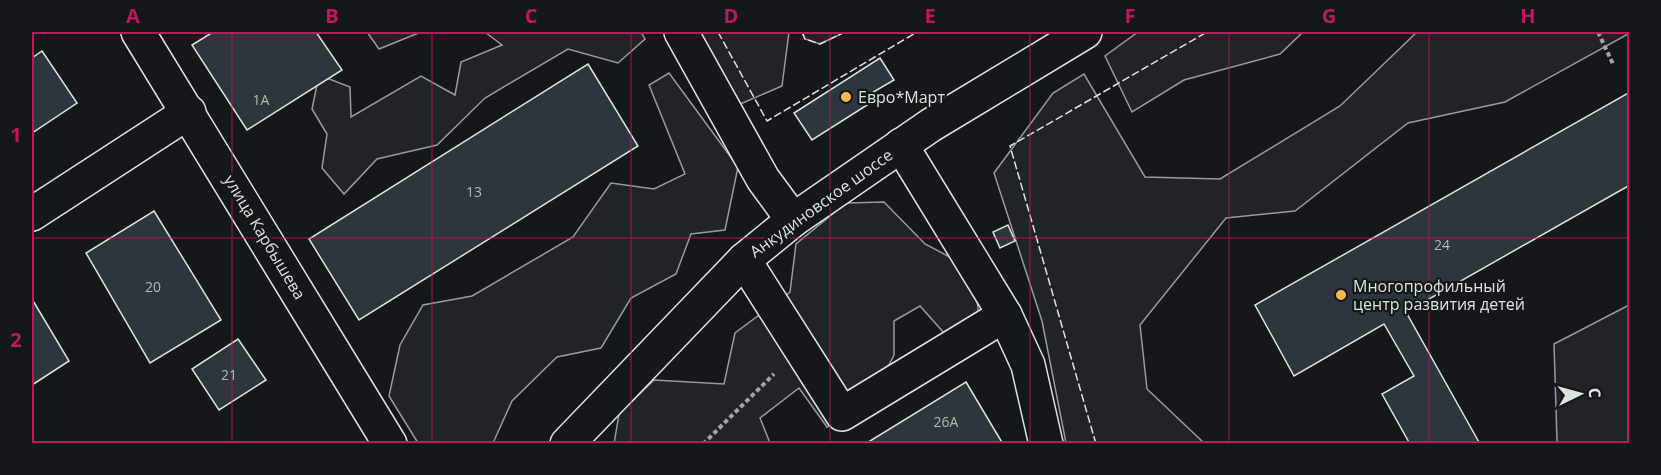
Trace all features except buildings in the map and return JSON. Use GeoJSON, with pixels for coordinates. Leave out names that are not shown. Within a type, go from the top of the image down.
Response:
{"type":"FeatureCollection","features":[{"type":"Feature","properties":{"kind":"street","name":"улица Карбышева"},"geometry":{"type":"LineString","coordinates":[[138,32],[390,444]]}},
{"type":"Feature","properties":{"kind":"street"},"geometry":{"type":"LineString","coordinates":[[681,32],[763,179],[793,220]]}},
{"type":"Feature","properties":{"kind":"street","name":"Анкудиновское шоссе"},"geometry":{"type":"LineString","coordinates":[[567,444],[744,260],[793,220],[901,145],[1085,32]]}},
{"type":"Feature","properties":{"kind":"street"},"geometry":{"type":"LineString","coordinates":[[32,213],[189,112]]}},
{"type":"Feature","properties":{"kind":"street"},"geometry":{"type":"LineString","coordinates":[[901,145],[1005,315],[1028,365],[1046,444]]}},
{"type":"Feature","properties":{"kind":"street"},"geometry":{"type":"LineString","coordinates":[[744,260],[842,414],[1005,315]]}},
{"type":"Feature","properties":{"kind":"path"},"geometry":{"type":"LineString","coordinates":[[1598,32],[1613,64]]}},
{"type":"Feature","properties":{"kind":"path"},"geometry":{"type":"LineString","coordinates":[[703,444],[800,348]]}},
{"type":"Feature","properties":{"kind":"shaded area"},"geometry":{"type":"Polygon","coordinates":[[[367,32],[421,32],[379,49],[367,32]]]}},
{"type":"Feature","properties":{"kind":"shaded area"},"geometry":{"type":"Polygon","coordinates":[[[485,32],[641,32],[645,39],[618,63],[568,49],[485,98],[437,145],[377,159],[344,194],[322,168],[327,134],[312,109],[319,75],[350,87],[351,117],[421,76],[455,95],[461,62],[502,45],[485,32]]]}},
{"type":"Feature","properties":{"kind":"shaded area"},"geometry":{"type":"Polygon","coordinates":[[[698,32],[789,32],[782,86],[738,105],[698,32]]]}},
{"type":"Feature","properties":{"kind":"shaded area"},"geometry":{"type":"Polygon","coordinates":[[[802,32],[845,32],[820,44],[805,39],[802,32]]]}},
{"type":"Feature","properties":{"kind":"shaded area"},"geometry":{"type":"Polygon","coordinates":[[[1138,32],[1303,32],[1280,54],[1184,80],[1132,112],[1105,56],[1138,32]]]}},
{"type":"Feature","properties":{"kind":"shaded area"},"geometry":{"type":"Polygon","coordinates":[[[1417,32],[1630,33],[1505,102],[1408,123],[1295,211],[1226,218],[1140,325],[1147,389],[1204,443],[1066,443],[1042,321],[994,173],[1053,93],[1084,74],[1145,177],[1220,179],[1340,106],[1417,32]]]}},
{"type":"Feature","properties":{"kind":"shaded area"},"geometry":{"type":"Polygon","coordinates":[[[669,73],[738,167],[725,230],[691,234],[676,274],[631,298],[601,348],[557,357],[512,401],[493,443],[418,443],[389,396],[400,345],[423,305],[472,296],[573,237],[611,183],[654,189],[685,174],[649,85],[669,73]]]}},
{"type":"Feature","properties":{"kind":"shaded area"},"geometry":{"type":"Polygon","coordinates":[[[884,202],[925,244],[963,264],[976,292],[979,317],[945,334],[920,306],[894,321],[894,355],[864,414],[827,427],[799,388],[760,418],[770,443],[614,444],[619,414],[654,380],[724,384],[735,333],[790,292],[796,244],[846,203],[884,202]]]}},
{"type":"Feature","properties":{"kind":"shaded area"},"geometry":{"type":"Polygon","coordinates":[[[1629,305],[1629,443],[1561,443],[1557,441],[1554,344],[1629,305]]]}},
{"type":"Feature","properties":{"kind":"fence"},"geometry":{"type":"LineString","coordinates":[[718,32],[767,121],[917,32]]}},
{"type":"Feature","properties":{"kind":"fence"},"geometry":{"type":"LineString","coordinates":[[802,32],[805,39],[820,44],[845,32]]}},
{"type":"Feature","properties":{"kind":"fence"},"geometry":{"type":"LineString","coordinates":[[1096,444],[1010,146],[1207,32]]}},
{"type":"Feature","properties":{"kind":"place","name":"Евро*Март"},"geometry":{"type":"Point","coordinates":[846,97]}},
{"type":"Feature","properties":{"kind":"place","name":"Многопрофильный центр развития детей"},"geometry":{"type":"Point","coordinates":[1341,295]}}]}
